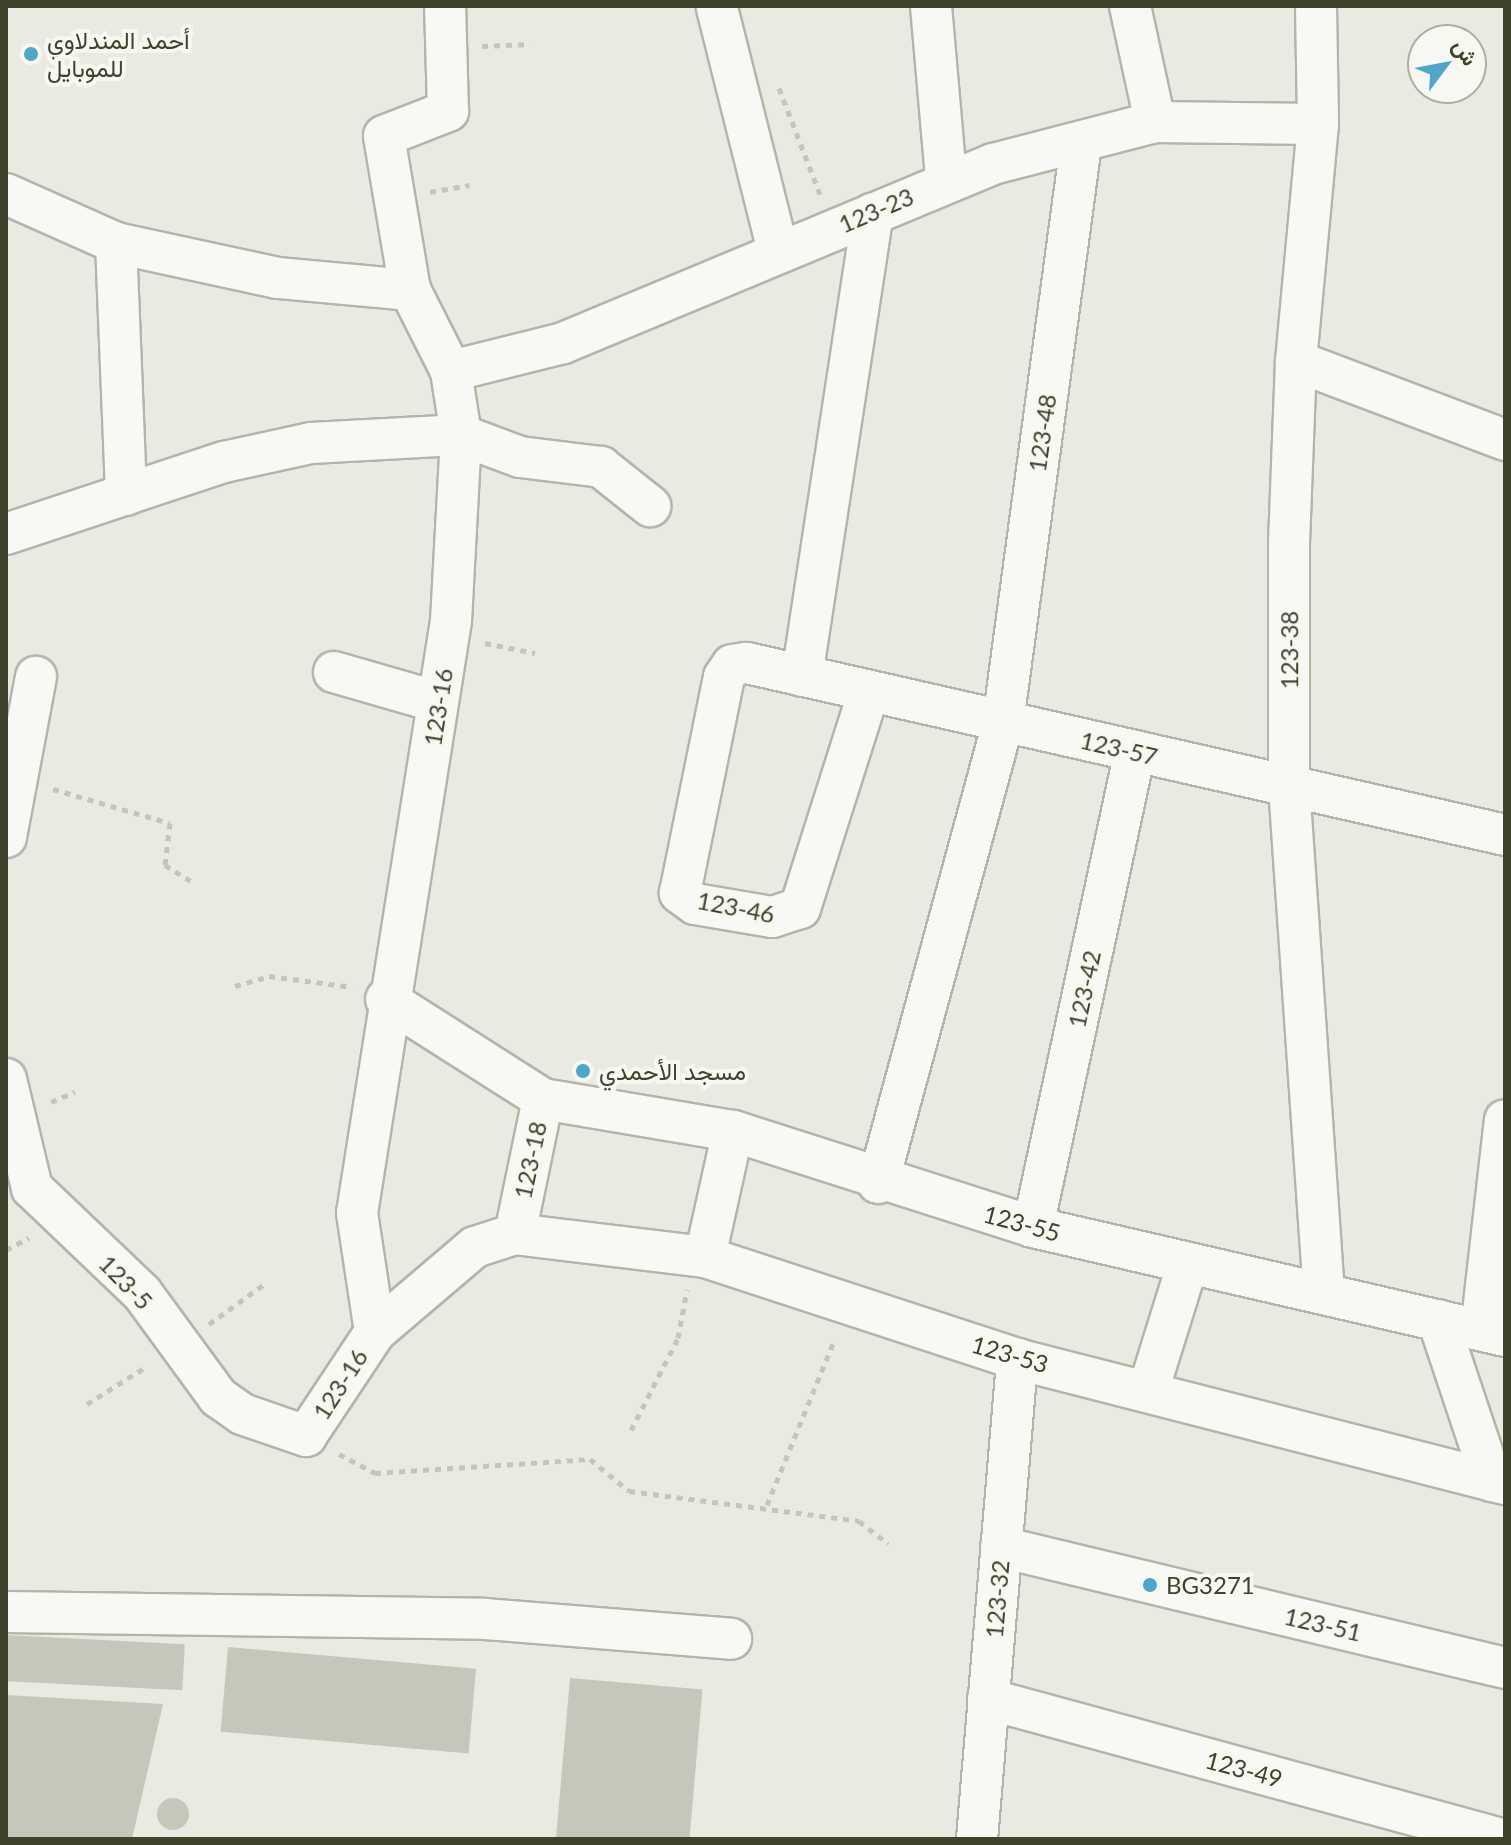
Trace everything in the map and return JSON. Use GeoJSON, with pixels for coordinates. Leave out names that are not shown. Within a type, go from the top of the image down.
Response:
{"type":"FeatureCollection","features":[{"type":"Feature","properties":{"kind":"lane","name":"123-16"},"geometry":{"type":"LineString","coordinates":[[306,1436],[375,1332],[357,1213],[386,999],[448,636],[461,435],[451,371],[410,290],[384,136],[448,111],[445,6]]}},
{"type":"Feature","properties":{"kind":"lane"},"geometry":{"type":"LineString","coordinates":[[931,6],[946,179]]}},
{"type":"Feature","properties":{"kind":"lane"},"geometry":{"type":"LineString","coordinates":[[1130,6],[1155,122]]}},
{"type":"Feature","properties":{"kind":"lane","name":"123-38"},"geometry":{"type":"LineString","coordinates":[[1316,6],[1318,124],[1296,361],[1289,786],[1324,1294]]}},
{"type":"Feature","properties":{"kind":"lane"},"geometry":{"type":"LineString","coordinates":[[717,8],[778,250]]}},
{"type":"Feature","properties":{"kind":"lane","name":"123-23"},"geometry":{"type":"LineString","coordinates":[[451,371],[563,343],[778,250],[873,213],[946,179],[1155,122],[1318,124]]}},
{"type":"Feature","properties":{"kind":"lane","name":"123-48"},"geometry":{"type":"LineString","coordinates":[[878,1183],[1003,722],[1081,144]]}},
{"type":"Feature","properties":{"kind":"lane"},"geometry":{"type":"LineString","coordinates":[[6,194],[116,243],[278,278],[410,290]]}},
{"type":"Feature","properties":{"kind":"lane"},"geometry":{"type":"LineString","coordinates":[[802,676],[873,213]]}},
{"type":"Feature","properties":{"kind":"lane"},"geometry":{"type":"LineString","coordinates":[[116,243],[126,495]]}},
{"type":"Feature","properties":{"kind":"lane"},"geometry":{"type":"LineString","coordinates":[[1296,361],[1505,440]]}},
{"type":"Feature","properties":{"kind":"lane"},"geometry":{"type":"LineString","coordinates":[[6,534],[126,495],[311,443],[461,435],[520,457],[601,467],[650,506]]}},
{"type":"Feature","properties":{"kind":"lane","name":"123-57"},"geometry":{"type":"LineString","coordinates":[[732,665],[802,676],[1505,835]]}},
{"type":"Feature","properties":{"kind":"lane","name":"123-46"},"geometry":{"type":"LineString","coordinates":[[732,665],[678,880],[680,893],[695,904],[772,917],[800,908],[869,691]]}},
{"type":"Feature","properties":{"kind":"lane"},"geometry":{"type":"LineString","coordinates":[[334,672],[438,702]]}},
{"type":"Feature","properties":{"kind":"lane"},"geometry":{"type":"LineString","coordinates":[[6,837],[21,784],[36,677]]}},
{"type":"Feature","properties":{"kind":"lane","name":"123-42"},"geometry":{"type":"LineString","coordinates":[[1033,1227],[1135,751]]}},
{"type":"Feature","properties":{"kind":"lane","name":"123-18"},"geometry":{"type":"LineString","coordinates":[[386,999],[543,1099],[515,1234]]}},
{"type":"Feature","properties":{"kind":"lane","name":"123-5"},"geometry":{"type":"LineString","coordinates":[[6,1079],[32,1188],[142,1293],[218,1397],[242,1414],[306,1436]]}},
{"type":"Feature","properties":{"kind":"lane","name":"123-55"},"geometry":{"type":"LineString","coordinates":[[543,1099],[733,1131],[878,1183],[1033,1227],[1493,1333]]}},
{"type":"Feature","properties":{"kind":"lane"},"geometry":{"type":"LineString","coordinates":[[1493,1333],[1505,1120]]}},
{"type":"Feature","properties":{"kind":"lane"},"geometry":{"type":"LineString","coordinates":[[705,1257],[733,1131]]}},
{"type":"Feature","properties":{"kind":"lane"},"geometry":{"type":"LineString","coordinates":[[375,1332],[475,1247],[515,1234]]}},
{"type":"Feature","properties":{"kind":"lane","name":"123-53"},"geometry":{"type":"LineString","coordinates":[[515,1234],[705,1257],[1017,1359],[1149,1388],[1499,1482]]}},
{"type":"Feature","properties":{"kind":"lane"},"geometry":{"type":"LineString","coordinates":[[1149,1388],[1188,1263]]}},
{"type":"Feature","properties":{"kind":"lane"},"geometry":{"type":"LineString","coordinates":[[1438,1320],[1499,1482]]}},
{"type":"Feature","properties":{"kind":"lane","name":"123-32"},"geometry":{"type":"LineString","coordinates":[[977,1839],[1017,1359]]}},
{"type":"Feature","properties":{"kind":"lane","name":"123-51"},"geometry":{"type":"LineString","coordinates":[[1001,1547],[1505,1668]]}},
{"type":"Feature","properties":{"kind":"lane"},"geometry":{"type":"LineString","coordinates":[[6,1612],[485,1619],[731,1639]]}},
{"type":"Feature","properties":{"kind":"lane","name":"123-49"},"geometry":{"type":"LineString","coordinates":[[988,1699],[1501,1839]]}},
{"type":"Feature","properties":{"kind":"path"},"geometry":{"type":"LineString","coordinates":[[778,85],[833,229]]}},
{"type":"Feature","properties":{"kind":"path"},"geometry":{"type":"LineString","coordinates":[[448,636],[535,653]]}},
{"type":"Feature","properties":{"kind":"path"},"geometry":{"type":"LineString","coordinates":[[21,784],[76,792],[170,823],[165,865],[191,881]]}},
{"type":"Feature","properties":{"kind":"path"},"geometry":{"type":"LineString","coordinates":[[235,986],[269,976],[324,979],[386,999]]}},
{"type":"Feature","properties":{"kind":"path"},"geometry":{"type":"LineString","coordinates":[[631,1430],[678,1338],[691,1268],[705,1257]]}},
{"type":"Feature","properties":{"kind":"path"},"geometry":{"type":"LineString","coordinates":[[767,1505],[849,1304]]}},
{"type":"Feature","properties":{"kind":"path"},"geometry":{"type":"LineString","coordinates":[[306,1436],[375,1473],[590,1459],[629,1491],[678,1502],[767,1505],[859,1521],[888,1544]]}},
{"type":"Feature","properties":{"kind":"building"},"geometry":{"type":"Polygon","coordinates":[[[6,1635],[185,1644],[182,1690],[6,1681],[6,1635]]]}},
{"type":"Feature","properties":{"kind":"building"},"geometry":{"type":"Polygon","coordinates":[[[228,1647],[476,1669],[469,1753],[221,1732],[228,1647]]]}},
{"type":"Feature","properties":{"kind":"building"},"geometry":{"type":"Polygon","coordinates":[[[570,1678],[702,1690],[689,1839],[556,1839],[570,1678]]]}},
{"type":"Feature","properties":{"kind":"building"},"geometry":{"type":"Polygon","coordinates":[[[6,1695],[163,1704],[132,1839],[6,1839],[6,1695]]]}},
{"type":"Feature","properties":{"kind":"building"},"geometry":{"type":"Polygon","coordinates":[[[173,1798],[184,1803],[189,1814],[184,1825],[173,1830],[162,1825],[157,1814],[162,1803],[173,1798]]]}},
{"type":"Feature","properties":{"kind":"place","name":"أحمد المندلاوي للموبايل"},"geometry":{"type":"Point","coordinates":[31,54]}},
{"type":"Feature","properties":{"kind":"place","name":"مسجد الأحمدي"},"geometry":{"type":"Point","coordinates":[583,1071]}},
{"type":"Feature","properties":{"kind":"place","name":"BG3271"},"geometry":{"type":"Point","coordinates":[1150,1585]}}]}
